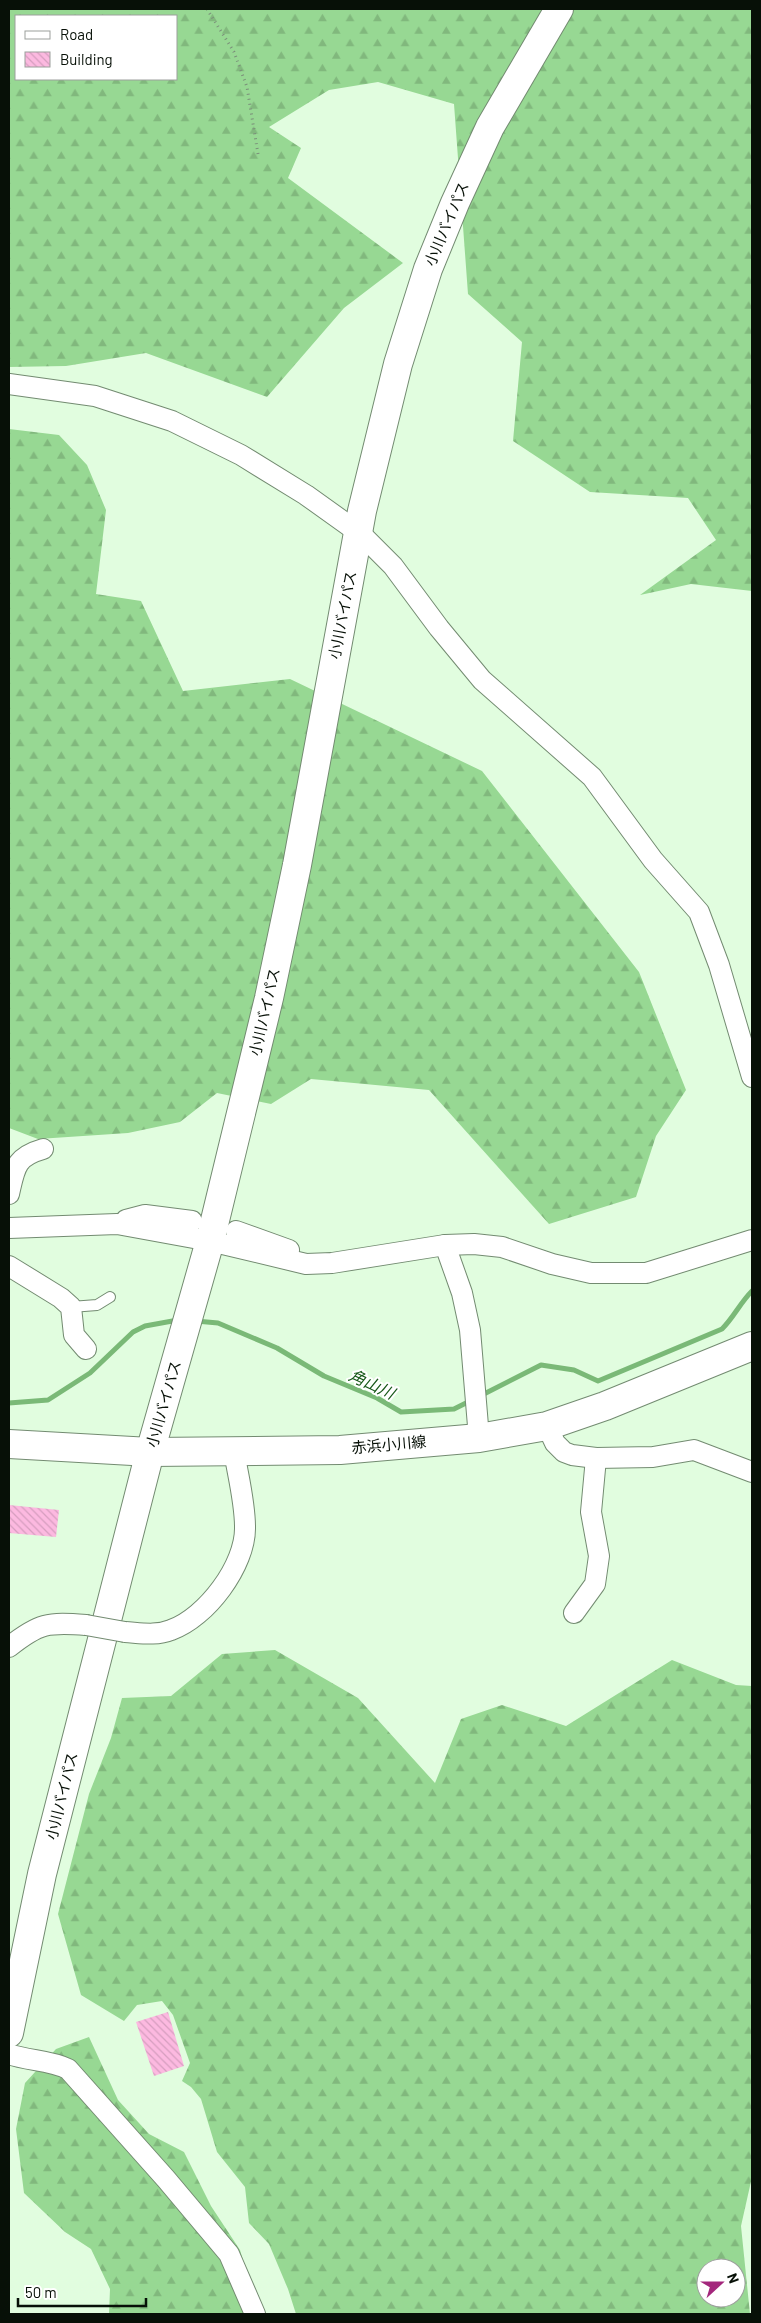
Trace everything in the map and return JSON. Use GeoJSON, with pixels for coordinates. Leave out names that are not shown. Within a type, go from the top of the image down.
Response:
{"type":"FeatureCollection","features":[{"type":"Feature","properties":{"kind":"main road","name":"小川バイパス"},"geometry":{"type":"LineString","coordinates":[[9,2033],[42,1874],[150,1452],[210,1241],[269,998],[298,855],[358,533],[398,364],[428,269],[455,204],[490,127],[559,9]]}},
{"type":"Feature","properties":{"kind":"main road","name":"赤浜小川線"},"geometry":{"type":"LineString","coordinates":[[9,1444],[150,1452],[340,1450],[479,1438],[547,1426],[605,1406],[752,1346]]}},
{"type":"Feature","properties":{"kind":"street"},"geometry":{"type":"LineString","coordinates":[[9,384],[96,396],[172,421],[242,455],[306,495],[358,533],[393,566],[439,628],[482,680],[592,777],[652,860],[699,912],[720,965],[752,1077]]}},
{"type":"Feature","properties":{"kind":"street"},"geometry":{"type":"LineString","coordinates":[[9,1194],[18,1163],[26,1154],[43,1149]]}},
{"type":"Feature","properties":{"kind":"street"},"geometry":{"type":"LineString","coordinates":[[117,1224],[133,1217],[145,1215],[192,1221]]}},
{"type":"Feature","properties":{"kind":"street"},"geometry":{"type":"LineString","coordinates":[[9,1228],[74,1224],[117,1224],[210,1241],[306,1264],[401,1253],[445,1244],[502,1247],[552,1264],[591,1273],[646,1273],[752,1240]]}},
{"type":"Feature","properties":{"kind":"street"},"geometry":{"type":"LineString","coordinates":[[236,1232],[300,1254],[306,1264]]}},
{"type":"Feature","properties":{"kind":"street"},"geometry":{"type":"LineString","coordinates":[[445,1244],[462,1293],[470,1330],[479,1438]]}},
{"type":"Feature","properties":{"kind":"street"},"geometry":{"type":"LineString","coordinates":[[9,1266],[61,1298],[71,1307],[74,1335],[86,1349]]}},
{"type":"Feature","properties":{"kind":"street"},"geometry":{"type":"LineString","coordinates":[[547,1426],[555,1443],[564,1452],[596,1458],[653,1457],[694,1450],[752,1472]]}},
{"type":"Feature","properties":{"kind":"street"},"geometry":{"type":"LineString","coordinates":[[9,1647],[30,1630],[45,1624],[86,1625],[154,1635],[184,1624],[203,1609],[228,1580],[244,1544],[245,1526],[234,1451]]}},
{"type":"Feature","properties":{"kind":"street"},"geometry":{"type":"LineString","coordinates":[[574,1613],[595,1584],[598,1556],[591,1512],[596,1458]]}},
{"type":"Feature","properties":{"kind":"street"},"geometry":{"type":"LineString","coordinates":[[9,2054],[24,2060],[60,2065],[68,2069],[166,2179],[229,2254],[256,2314]]}},
{"type":"Feature","properties":{"kind":"lane"},"geometry":{"type":"LineString","coordinates":[[71,1307],[97,1305],[110,1298]]}},
{"type":"Feature","properties":{"kind":"path"},"geometry":{"type":"LineString","coordinates":[[207,9],[234,52],[248,87],[258,154]]}},
{"type":"Feature","properties":{"kind":"green space"},"geometry":{"type":"Polygon","coordinates":[[[9,9],[752,9],[752,591],[691,584],[640,595],[716,540],[688,498],[590,492],[513,441],[522,342],[468,294],[454,104],[378,82],[329,90],[269,127],[301,148],[288,178],[403,263],[344,308],[267,397],[146,353],[66,366],[9,367],[9,9]]]}},
{"type":"Feature","properties":{"kind":"green space"},"geometry":{"type":"Polygon","coordinates":[[[9,429],[59,435],[87,465],[106,510],[96,594],[141,601],[183,691],[290,679],[482,771],[639,972],[686,1090],[656,1136],[636,1197],[549,1224],[429,1090],[311,1079],[271,1104],[217,1093],[180,1122],[128,1133],[38,1139],[9,1128],[9,429]]]}},
{"type":"Feature","properties":{"kind":"green space"},"geometry":{"type":"Polygon","coordinates":[[[275,1650],[358,1698],[435,1783],[461,1719],[502,1705],[566,1726],[672,1660],[736,1685],[752,1686],[752,2177],[741,2226],[744,2258],[696,2258],[696,2308],[746,2308],[746,2275],[750,2314],[296,2314],[288,2289],[269,2244],[249,2223],[245,2187],[217,2152],[201,2099],[191,2087],[182,2081],[190,2063],[173,2015],[162,2001],[137,2005],[124,2021],[81,1995],[58,1914],[89,1794],[111,1738],[122,1698],[171,1696],[222,1654],[275,1650]]]}},
{"type":"Feature","properties":{"kind":"green space"},"geometry":{"type":"Polygon","coordinates":[[[89,2037],[118,2100],[149,2134],[184,2152],[211,2206],[240,2250],[249,2281],[263,2314],[109,2314],[110,2289],[91,2249],[65,2232],[24,2193],[16,2129],[25,2083],[56,2049],[89,2037]]]}},
{"type":"Feature","properties":{"kind":"building"},"geometry":{"type":"Polygon","coordinates":[[[9,1505],[59,1510],[56,1537],[9,1533],[9,1505]]]}},
{"type":"Feature","properties":{"kind":"building"},"geometry":{"type":"Polygon","coordinates":[[[168,2012],[184,2066],[154,2076],[136,2022],[168,2012]]]}},
{"type":"Feature","properties":{"kind":"waterway","name":"角山川"},"geometry":{"type":"LineString","coordinates":[[480,1396],[541,1365],[574,1370],[598,1381],[722,1329],[752,1291]]}},
{"type":"Feature","properties":{"kind":"waterway","name":"角山川"},"geometry":{"type":"LineString","coordinates":[[9,1403],[48,1400],[90,1373],[133,1332],[145,1326],[178,1320]]}},
{"type":"Feature","properties":{"kind":"waterway","name":"角山川"},"geometry":{"type":"LineString","coordinates":[[196,1321],[218,1323],[277,1348],[324,1376],[377,1398],[401,1412],[454,1409],[472,1400]]}}]}
